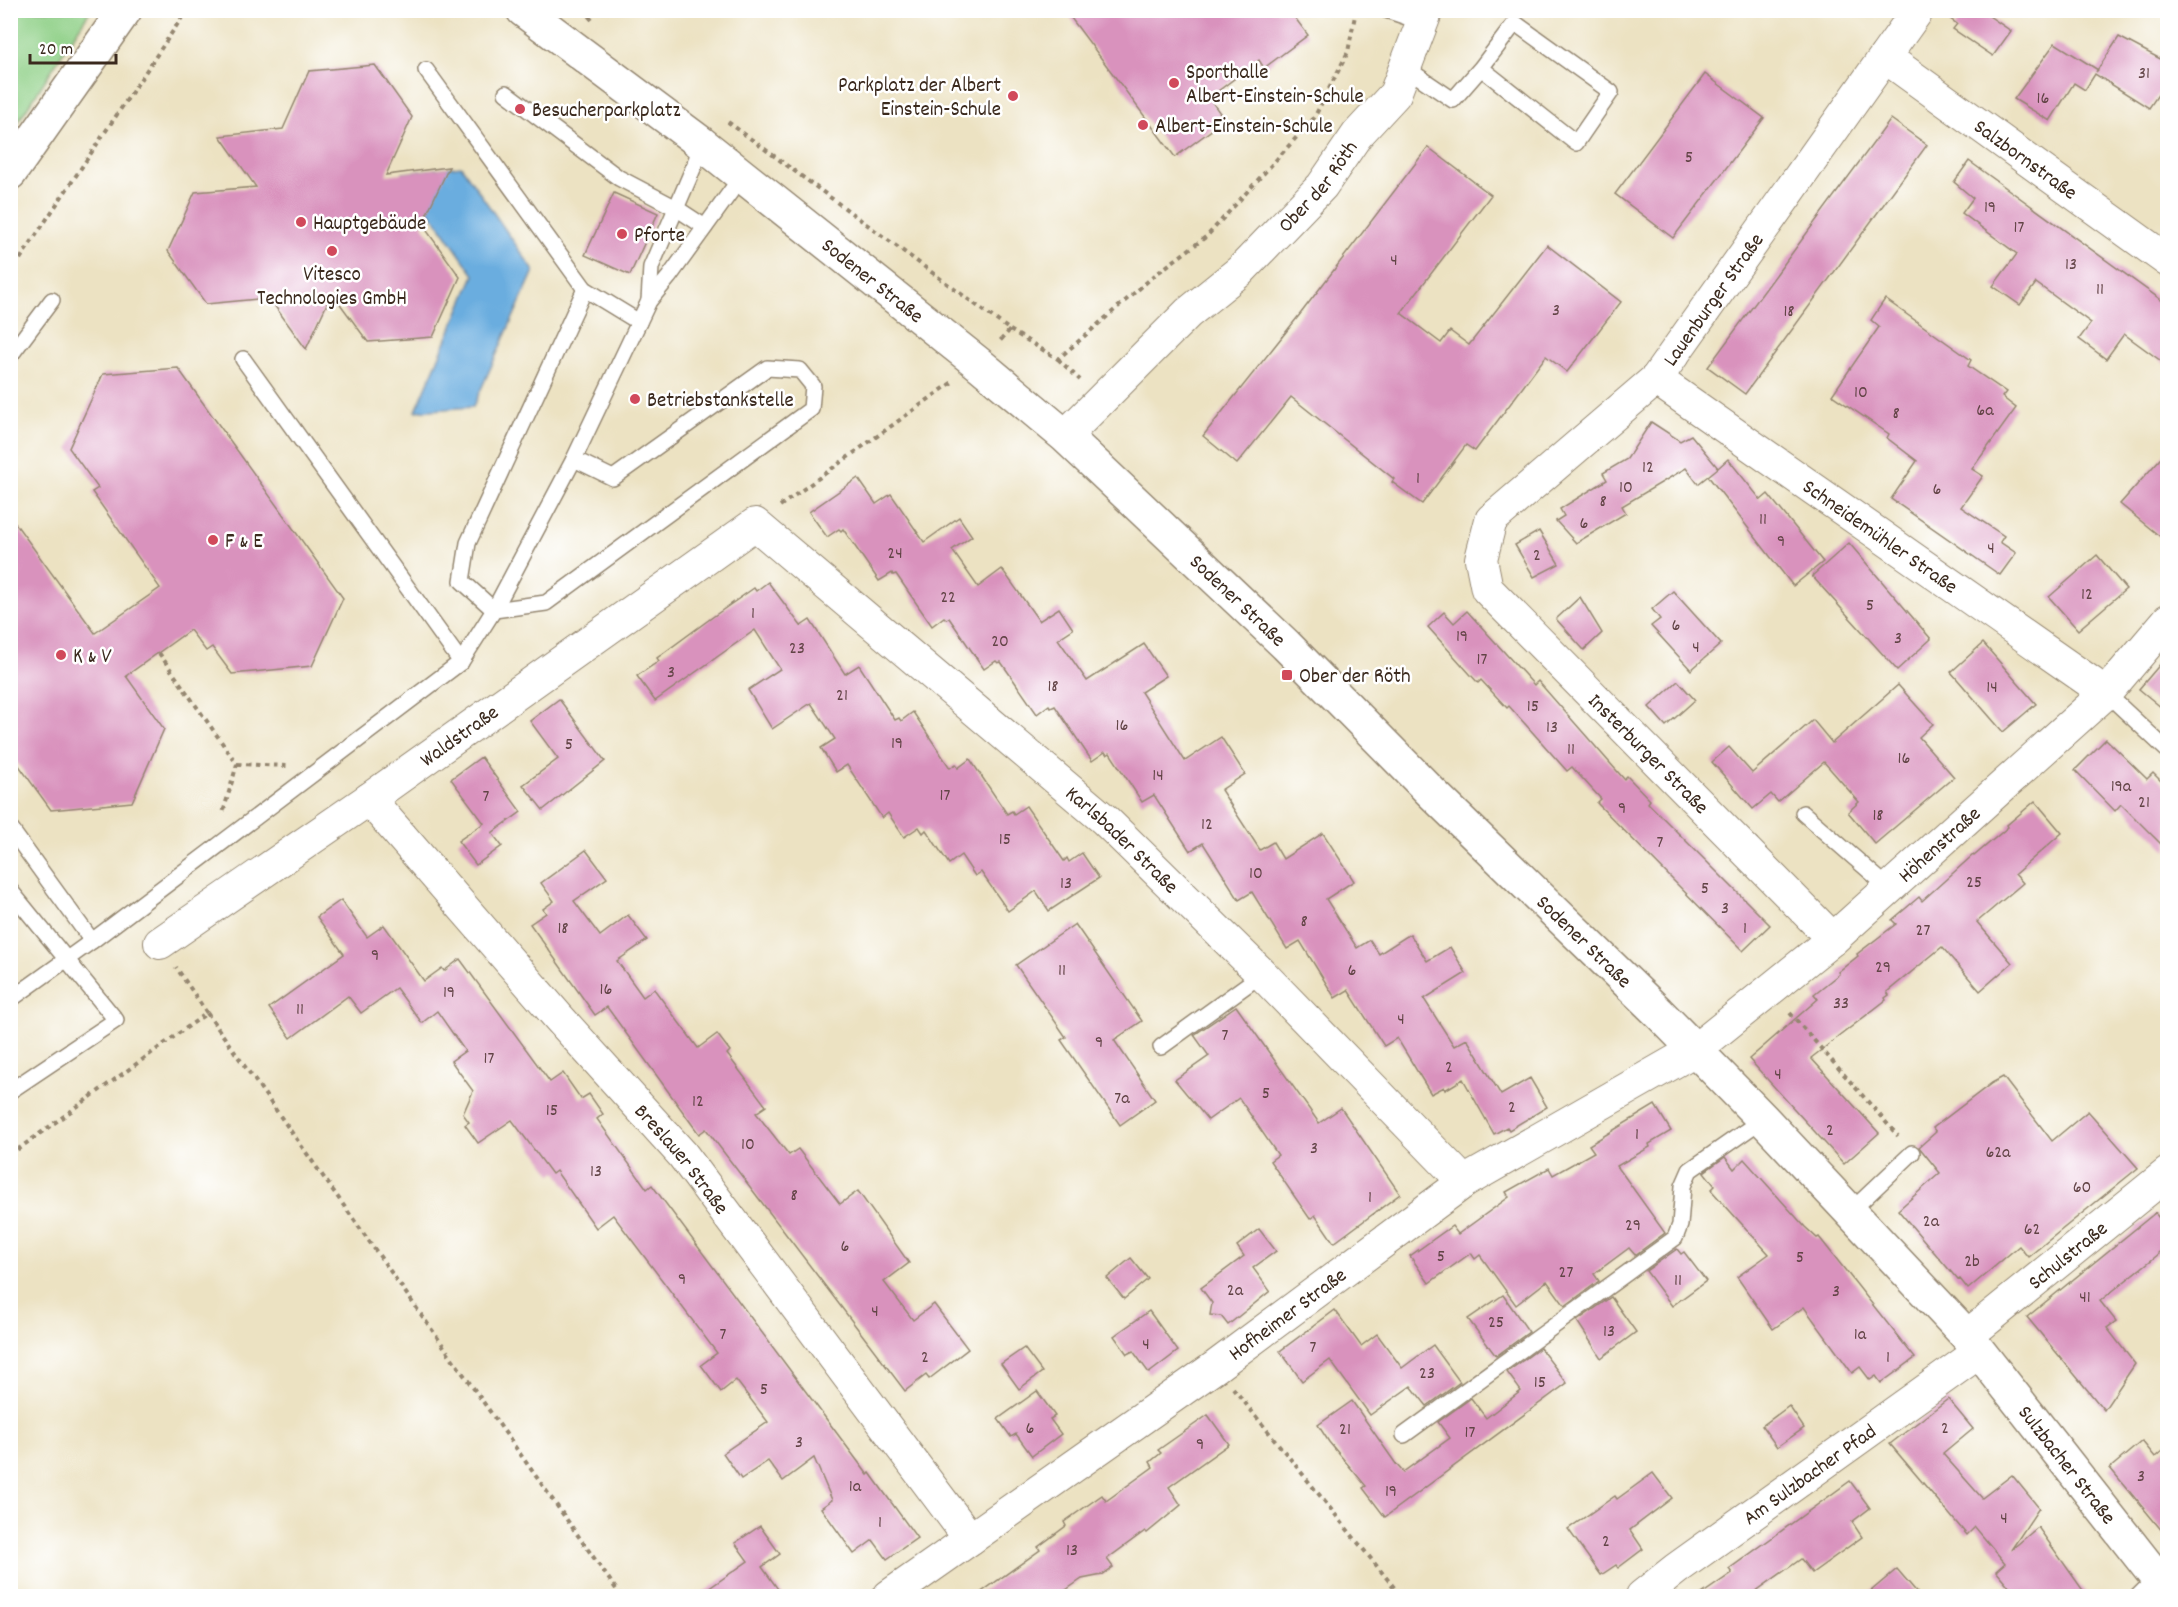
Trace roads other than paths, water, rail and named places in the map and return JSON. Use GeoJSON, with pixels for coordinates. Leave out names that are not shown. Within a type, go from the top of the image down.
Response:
{"type":"FeatureCollection","features":[{"type":"Feature","properties":{"kind":"street"},"geometry":{"type":"LineString","coordinates":[[10,173],[125,10]]}},
{"type":"Feature","properties":{"kind":"street","name":"Sodener Straße"},"geometry":{"type":"LineString","coordinates":[[523,10],[701,142],[979,364],[1065,436],[1286,645],[1431,792],[1695,1050],[1973,1344]]}},
{"type":"Feature","properties":{"kind":"street","name":"Lauenburger Straße"},"geometry":{"type":"LineString","coordinates":[[1481,559],[1491,520],[1656,379],[1918,10]]}},
{"type":"Feature","properties":{"kind":"street","name":"Ober der Röth"},"geometry":{"type":"LineString","coordinates":[[1065,436],[1188,313],[1240,271],[1323,186],[1357,135],[1395,94],[1426,17]]}},
{"type":"Feature","properties":{"kind":"street","name":"Salzbornstraße"},"geometry":{"type":"LineString","coordinates":[[1885,57],[2168,261]]}},
{"type":"Feature","properties":{"kind":"street","name":"Schneidemühler Straße"},"geometry":{"type":"LineString","coordinates":[[1656,379],[2106,693]]}},
{"type":"Feature","properties":{"kind":"street","name":"Waldstraße"},"geometry":{"type":"LineString","coordinates":[[160,944],[369,799],[755,524]]}},
{"type":"Feature","properties":{"kind":"street","name":"Karlsbader Straße"},"geometry":{"type":"LineString","coordinates":[[755,524],[1105,820],[1262,974],[1464,1182]]}},
{"type":"Feature","properties":{"kind":"street","name":"Insterburger Straße"},"geometry":{"type":"LineString","coordinates":[[1481,559],[1487,589],[1833,939]]}},
{"type":"Feature","properties":{"kind":"street","name":"Höhenstraße"},"geometry":{"type":"LineString","coordinates":[[1695,1050],[1833,939],[2106,693],[2168,620]]}},
{"type":"Feature","properties":{"kind":"street","name":"Breslauer Straße"},"geometry":{"type":"LineString","coordinates":[[369,799],[559,1018],[682,1154],[970,1539]]}},
{"type":"Feature","properties":{"kind":"street","name":"Hofheimer Straße"},"geometry":{"type":"LineString","coordinates":[[889,1596],[1215,1367],[1464,1182],[1695,1050]]}},
{"type":"Feature","properties":{"kind":"street","name":"Schulstraße"},"geometry":{"type":"LineString","coordinates":[[1973,1344],[2168,1173]]}},
{"type":"Feature","properties":{"kind":"street","name":"Sulzbacher Straße"},"geometry":{"type":"LineString","coordinates":[[1973,1344],[2158,1586]]}},
{"type":"Feature","properties":{"kind":"street","name":"Am Sulzbacher Pfad"},"geometry":{"type":"LineString","coordinates":[[1642,1596],[1973,1344]]}},
{"type":"Feature","properties":{"kind":"lane"},"geometry":{"type":"LineString","coordinates":[[1386,10],[1426,17]]}},
{"type":"Feature","properties":{"kind":"lane"},"geometry":{"type":"LineString","coordinates":[[1406,68],[1453,100],[1515,23],[1611,92],[1576,142],[1481,68]]}},
{"type":"Feature","properties":{"kind":"lane"},"geometry":{"type":"LineString","coordinates":[[426,70],[585,289],[639,322]]}},
{"type":"Feature","properties":{"kind":"lane"},"geometry":{"type":"LineString","coordinates":[[506,93],[619,178],[676,208],[705,227]]}},
{"type":"Feature","properties":{"kind":"lane"},"geometry":{"type":"LineString","coordinates":[[649,301],[650,273],[695,164],[701,142]]}},
{"type":"Feature","properties":{"kind":"lane"},"geometry":{"type":"LineString","coordinates":[[10,1000],[92,941],[461,662],[494,610],[574,459],[649,301],[742,176]]}},
{"type":"Feature","properties":{"kind":"lane"},"geometry":{"type":"LineString","coordinates":[[574,459],[612,478],[767,368],[800,370],[813,386],[811,409],[546,603],[494,610],[462,581],[468,543],[585,289]]}},
{"type":"Feature","properties":{"kind":"lane"},"geometry":{"type":"LineString","coordinates":[[10,356],[52,300]]}},
{"type":"Feature","properties":{"kind":"lane"},"geometry":{"type":"LineString","coordinates":[[243,358],[461,662]]}},
{"type":"Feature","properties":{"kind":"lane"},"geometry":{"type":"LineString","coordinates":[[2106,693],[2168,751]]}},
{"type":"Feature","properties":{"kind":"lane"},"geometry":{"type":"LineString","coordinates":[[1803,813],[1889,888]]}},
{"type":"Feature","properties":{"kind":"lane"},"geometry":{"type":"LineString","coordinates":[[10,828],[92,941]]}},
{"type":"Feature","properties":{"kind":"lane"},"geometry":{"type":"LineString","coordinates":[[10,890],[116,1020],[10,1091]]}},
{"type":"Feature","properties":{"kind":"lane"},"geometry":{"type":"LineString","coordinates":[[1161,1047],[1262,974]]}},
{"type":"Feature","properties":{"kind":"lane"},"geometry":{"type":"LineString","coordinates":[[1404,1435],[1675,1238],[1680,1225],[1683,1186],[1690,1170],[1762,1119]]}},
{"type":"Feature","properties":{"kind":"lane"},"geometry":{"type":"LineString","coordinates":[[1850,1212],[1912,1153]]}},
{"type":"Feature","properties":{"kind":"water"},"geometry":{"type":"Polygon","coordinates":[[[461,166],[534,271],[473,407],[416,411],[474,275],[403,173],[461,166]]]}},
{"type":"Feature","properties":{"kind":"place","name":"Sporthalle Albert-Einstein-Schule"},"geometry":{"type":"Point","coordinates":[1174,83]}},
{"type":"Feature","properties":{"kind":"place","name":"Parkplatz der Albert Einstein-Schule"},"geometry":{"type":"Point","coordinates":[1013,96]}},
{"type":"Feature","properties":{"kind":"place","name":"Besucherparkplatz"},"geometry":{"type":"Point","coordinates":[520,109]}},
{"type":"Feature","properties":{"kind":"place","name":"Albert-Einstein-Schule"},"geometry":{"type":"Point","coordinates":[1143,125]}},
{"type":"Feature","properties":{"kind":"place","name":"Hauptgebäude"},"geometry":{"type":"Point","coordinates":[301,222]}},
{"type":"Feature","properties":{"kind":"place","name":"Pforte"},"geometry":{"type":"Point","coordinates":[622,234]}},
{"type":"Feature","properties":{"kind":"place","name":"Vitesco Technologies GmbH"},"geometry":{"type":"Point","coordinates":[332,251]}},
{"type":"Feature","properties":{"kind":"place","name":"Betriebstankstelle"},"geometry":{"type":"Point","coordinates":[635,399]}},
{"type":"Feature","properties":{"kind":"place","name":"F & E"},"geometry":{"type":"Point","coordinates":[213,540]}},
{"type":"Feature","properties":{"kind":"place","name":"K & V"},"geometry":{"type":"Point","coordinates":[61,655]}},
{"type":"Feature","properties":{"kind":"place","name":"Ober der Röth"},"geometry":{"type":"Point","coordinates":[1287,675]}}]}
